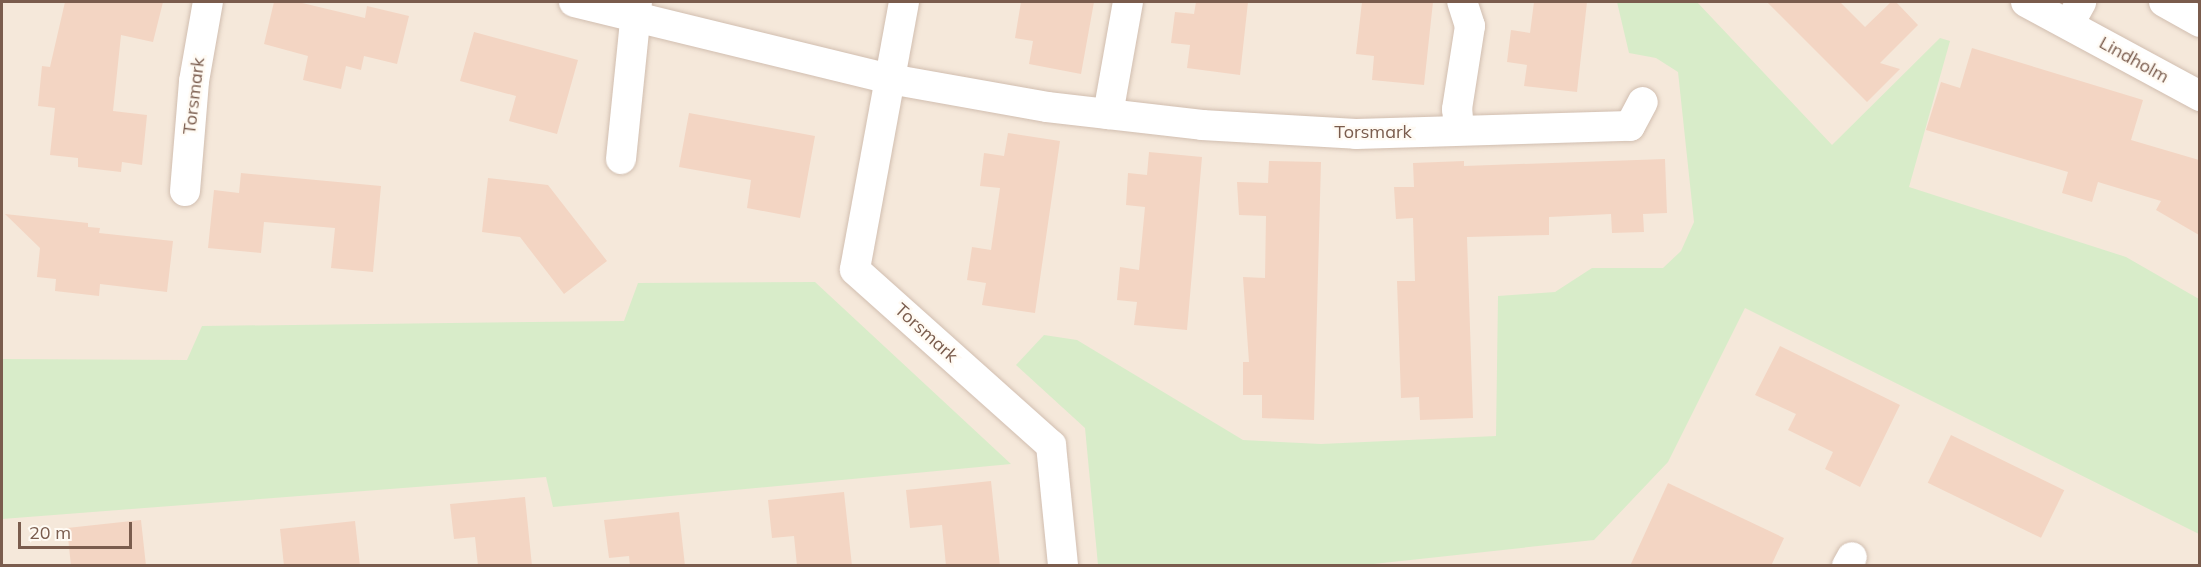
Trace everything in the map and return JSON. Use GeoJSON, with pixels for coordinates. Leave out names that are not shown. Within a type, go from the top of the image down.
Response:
{"type":"FeatureCollection","features":[{"type":"Feature","properties":{"kind":"street","name":"Torsmark"},"geometry":{"type":"LineString","coordinates":[[185,191],[194,81],[208,2]]}},
{"type":"Feature","properties":{"kind":"street","name":"Torsmark"},"geometry":{"type":"LineString","coordinates":[[574,2],[636,9],[890,79],[1047,107],[1202,125],[1356,134],[1630,126],[1643,102]]}},
{"type":"Feature","properties":{"kind":"street","name":"Torsmark"},"geometry":{"type":"LineString","coordinates":[[904,2],[855,270],[1051,445],[1063,566]]}},
{"type":"Feature","properties":{"kind":"street"},"geometry":{"type":"LineString","coordinates":[[1108,114],[1128,2]]}},
{"type":"Feature","properties":{"kind":"street"},"geometry":{"type":"LineString","coordinates":[[1459,130],[1457,109],[1470,26],[1462,2]]}},
{"type":"Feature","properties":{"kind":"street","name":"Lindholm"},"geometry":{"type":"LineString","coordinates":[[2026,2],[2075,13],[2199,96]]}},
{"type":"Feature","properties":{"kind":"street"},"geometry":{"type":"LineString","coordinates":[[2164,2],[2199,22]]}},
{"type":"Feature","properties":{"kind":"street"},"geometry":{"type":"LineString","coordinates":[[621,159],[636,9]]}},
{"type":"Feature","properties":{"kind":"shaded area"},"geometry":{"type":"Polygon","coordinates":[[[2,2],[2199,2],[2199,565],[2,565],[2,2]]]}},
{"type":"Feature","properties":{"kind":"green space"},"geometry":{"type":"Polygon","coordinates":[[[1617,2],[1697,2],[1832,145],[1940,38],[1950,41],[1909,187],[2126,257],[2199,299],[2199,534],[1745,308],[1668,462],[1594,540],[1355,566],[1098,565],[1085,428],[1016,365],[1044,335],[1077,340],[1243,440],[1321,444],[1496,436],[1498,296],[1555,292],[1592,268],[1663,268],[1681,251],[1694,222],[1678,72],[1656,58],[1629,53],[1617,2]]]}},
{"type":"Feature","properties":{"kind":"green space"},"geometry":{"type":"Polygon","coordinates":[[[815,282],[1011,464],[553,507],[546,477],[2,519],[2,359],[187,360],[202,326],[624,321],[638,283],[815,282]]]}},
{"type":"Feature","properties":{"kind":"building"},"geometry":{"type":"Polygon","coordinates":[[[65,2],[163,2],[153,42],[121,35],[113,111],[147,115],[142,165],[122,162],[121,172],[78,167],[78,158],[50,155],[55,108],[38,106],[42,66],[50,67],[65,2]]]}},
{"type":"Feature","properties":{"kind":"building"},"geometry":{"type":"Polygon","coordinates":[[[274,2],[298,2],[365,18],[367,6],[409,16],[397,64],[364,56],[361,70],[346,66],[341,89],[303,80],[308,56],[264,44],[274,2]]]}},
{"type":"Feature","properties":{"kind":"building"},"geometry":{"type":"Polygon","coordinates":[[[1021,2],[1094,2],[1081,74],[1029,64],[1033,41],[1015,38],[1021,2]]]}},
{"type":"Feature","properties":{"kind":"building"},"geometry":{"type":"Polygon","coordinates":[[[1196,2],[1248,2],[1240,75],[1187,68],[1190,45],[1171,43],[1175,12],[1194,14],[1196,2]]]}},
{"type":"Feature","properties":{"kind":"building"},"geometry":{"type":"Polygon","coordinates":[[[1362,2],[1433,2],[1424,85],[1372,80],[1374,56],[1356,54],[1362,2]]]}},
{"type":"Feature","properties":{"kind":"building"},"geometry":{"type":"Polygon","coordinates":[[[1534,2],[1587,2],[1577,92],[1524,86],[1527,65],[1507,62],[1511,30],[1530,33],[1534,2]]]}},
{"type":"Feature","properties":{"kind":"building"},"geometry":{"type":"Polygon","coordinates":[[[1767,2],[1840,2],[1865,27],[1891,2],[1896,2],[1918,25],[1880,63],[1900,69],[1867,102],[1767,2]]]}},
{"type":"Feature","properties":{"kind":"building"},"geometry":{"type":"Polygon","coordinates":[[[474,32],[578,60],[557,134],[509,121],[516,96],[460,81],[474,32]]]}},
{"type":"Feature","properties":{"kind":"building"},"geometry":{"type":"Polygon","coordinates":[[[1972,48],[2143,100],[2131,140],[2199,160],[2199,235],[2156,210],[2161,201],[2098,182],[2092,202],[2062,193],[2068,172],[1926,130],[1941,82],[1960,88],[1972,48]]]}},
{"type":"Feature","properties":{"kind":"building"},"geometry":{"type":"Polygon","coordinates":[[[689,113],[815,136],[800,218],[747,208],[751,180],[679,167],[689,113]]]}},
{"type":"Feature","properties":{"kind":"building"},"geometry":{"type":"Polygon","coordinates":[[[1008,133],[1060,141],[1035,313],[982,305],[986,283],[967,280],[972,247],[991,250],[1000,188],[980,186],[984,153],[1004,156],[1008,133]]]}},
{"type":"Feature","properties":{"kind":"building"},"geometry":{"type":"Polygon","coordinates":[[[1149,152],[1202,157],[1187,330],[1134,325],[1137,302],[1117,300],[1120,267],[1139,270],[1145,207],[1126,205],[1128,173],[1147,175],[1149,152]]]}},
{"type":"Feature","properties":{"kind":"building"},"geometry":{"type":"Polygon","coordinates":[[[1665,159],[1667,213],[1643,214],[1644,232],[1612,233],[1611,214],[1549,217],[1549,235],[1467,237],[1473,418],[1420,420],[1419,397],[1401,398],[1397,281],[1415,281],[1413,218],[1396,219],[1394,187],[1414,187],[1413,163],[1464,161],[1464,166],[1665,159]]]}},
{"type":"Feature","properties":{"kind":"building"},"geometry":{"type":"Polygon","coordinates":[[[1269,161],[1321,162],[1314,420],[1262,418],[1262,395],[1243,395],[1243,362],[1249,362],[1243,277],[1265,278],[1266,216],[1239,215],[1237,182],[1268,183],[1269,161]]]}},
{"type":"Feature","properties":{"kind":"building"},"geometry":{"type":"Polygon","coordinates":[[[241,173],[381,186],[373,272],[331,268],[335,228],[264,222],[261,253],[208,248],[214,190],[239,193],[241,173]]]}},
{"type":"Feature","properties":{"kind":"building"},"geometry":{"type":"Polygon","coordinates":[[[488,178],[548,185],[607,261],[564,294],[520,237],[482,232],[488,178]]]}},
{"type":"Feature","properties":{"kind":"building"},"geometry":{"type":"Polygon","coordinates":[[[5,214],[88,223],[88,227],[100,228],[99,233],[173,241],[167,292],[100,284],[99,296],[55,291],[56,279],[37,277],[40,248],[5,214]]]}},
{"type":"Feature","properties":{"kind":"building"},"geometry":{"type":"Polygon","coordinates":[[[1780,346],[1900,405],[1860,487],[1825,469],[1833,452],[1788,430],[1796,414],[1755,395],[1780,346]]]}},
{"type":"Feature","properties":{"kind":"building"},"geometry":{"type":"Polygon","coordinates":[[[1951,435],[2064,490],[2041,538],[1928,483],[1951,435]]]}},
{"type":"Feature","properties":{"kind":"building"},"geometry":{"type":"Polygon","coordinates":[[[991,481],[1000,566],[946,566],[942,525],[910,528],[906,490],[991,481]]]}},
{"type":"Feature","properties":{"kind":"building"},"geometry":{"type":"Polygon","coordinates":[[[1668,483],[1784,538],[1771,566],[1630,566],[1668,483]]]}},
{"type":"Feature","properties":{"kind":"building"},"geometry":{"type":"Polygon","coordinates":[[[844,492],[852,566],[797,566],[794,536],[772,538],[768,500],[844,492]]]}},
{"type":"Feature","properties":{"kind":"building"},"geometry":{"type":"Polygon","coordinates":[[[525,497],[532,566],[478,566],[475,537],[454,539],[450,504],[525,497]]]}},
{"type":"Feature","properties":{"kind":"building"},"geometry":{"type":"Polygon","coordinates":[[[679,512],[685,566],[630,566],[629,556],[609,558],[604,520],[679,512]]]}},
{"type":"Feature","properties":{"kind":"building"},"geometry":{"type":"Polygon","coordinates":[[[141,520],[146,566],[71,566],[67,528],[141,520]]]}},
{"type":"Feature","properties":{"kind":"building"},"geometry":{"type":"Polygon","coordinates":[[[355,521],[360,566],[284,566],[280,529],[355,521]]]}}]}
